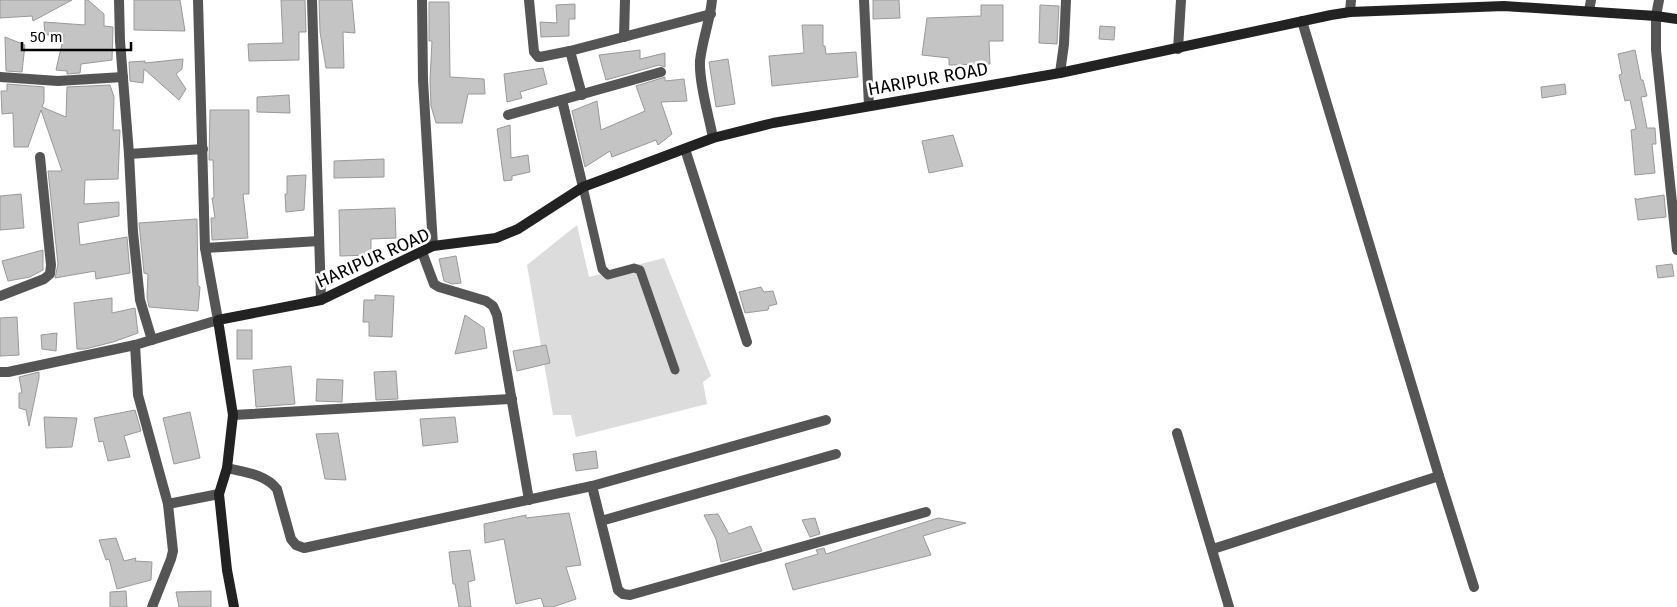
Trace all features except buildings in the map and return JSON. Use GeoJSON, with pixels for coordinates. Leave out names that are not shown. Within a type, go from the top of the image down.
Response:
{"type":"FeatureCollection","features":[{"type":"Feature","properties":{"kind":"street"},"geometry":{"type":"LineString","coordinates":[[119,0],[120,42],[133,232],[140,300],[152,340]]}},
{"type":"Feature","properties":{"kind":"street"},"geometry":{"type":"LineString","coordinates":[[198,0],[205,248],[233,415],[226,468],[219,494],[227,570],[234,607]]}},
{"type":"Feature","properties":{"kind":"street"},"geometry":{"type":"LineString","coordinates":[[312,0],[321,300]]}},
{"type":"Feature","properties":{"kind":"street"},"geometry":{"type":"LineString","coordinates":[[422,0],[424,80],[433,246]]}},
{"type":"Feature","properties":{"kind":"street"},"geometry":{"type":"LineString","coordinates":[[529,0],[534,52],[540,57],[711,14]]}},
{"type":"Feature","properties":{"kind":"street"},"geometry":{"type":"LineString","coordinates":[[624,37],[625,0]]}},
{"type":"Feature","properties":{"kind":"street"},"geometry":{"type":"LineString","coordinates":[[712,0],[711,14],[700,62],[713,138]]}},
{"type":"Feature","properties":{"kind":"street"},"geometry":{"type":"LineString","coordinates":[[864,0],[869,106]]}},
{"type":"Feature","properties":{"kind":"street"},"geometry":{"type":"LineString","coordinates":[[1060,73],[1064,44],[1066,0]]}},
{"type":"Feature","properties":{"kind":"street"},"geometry":{"type":"LineString","coordinates":[[1178,49],[1181,0]]}},
{"type":"Feature","properties":{"kind":"street"},"geometry":{"type":"LineString","coordinates":[[1350,12],[1351,0]]}},
{"type":"Feature","properties":{"kind":"street"},"geometry":{"type":"LineString","coordinates":[[1590,11],[1591,0]]}},
{"type":"Feature","properties":{"kind":"street"},"geometry":{"type":"LineString","coordinates":[[1659,0],[1656,16],[1656,50],[1677,250]]}},
{"type":"Feature","properties":{"kind":"street","name":"HARIPUR ROAD"},"geometry":{"type":"LineString","coordinates":[[218,320],[321,300],[433,246],[496,238],[518,229],[583,187],[713,138],[773,123],[1060,73],[1350,12],[1422,4],[1504,3],[1677,19]]}},
{"type":"Feature","properties":{"kind":"street"},"geometry":{"type":"LineString","coordinates":[[1302,21],[1474,587]]}},
{"type":"Feature","properties":{"kind":"street"},"geometry":{"type":"LineString","coordinates":[[570,51],[582,95]]}},
{"type":"Feature","properties":{"kind":"street"},"geometry":{"type":"LineString","coordinates":[[508,115],[661,72]]}},
{"type":"Feature","properties":{"kind":"street"},"geometry":{"type":"LineString","coordinates":[[0,77],[58,81],[123,77]]}},
{"type":"Feature","properties":{"kind":"street"},"geometry":{"type":"LineString","coordinates":[[562,100],[583,187]]}},
{"type":"Feature","properties":{"kind":"street"},"geometry":{"type":"LineString","coordinates":[[129,154],[203,149]]}},
{"type":"Feature","properties":{"kind":"street"},"geometry":{"type":"LineString","coordinates":[[685,149],[747,342]]}},
{"type":"Feature","properties":{"kind":"street"},"geometry":{"type":"LineString","coordinates":[[0,296],[44,279],[50,274],[51,265],[40,157]]}},
{"type":"Feature","properties":{"kind":"street"},"geometry":{"type":"LineString","coordinates":[[205,248],[319,241]]}},
{"type":"Feature","properties":{"kind":"street"},"geometry":{"type":"LineString","coordinates":[[422,252],[434,284],[486,301],[493,306],[497,315],[529,500]]}},
{"type":"Feature","properties":{"kind":"street"},"geometry":{"type":"LineString","coordinates":[[0,372],[8,372],[136,345],[218,320]]}},
{"type":"Feature","properties":{"kind":"street"},"geometry":{"type":"LineString","coordinates":[[136,345],[138,395],[168,504],[172,551],[171,559],[152,607]]}},
{"type":"Feature","properties":{"kind":"street"},"geometry":{"type":"LineString","coordinates":[[233,415],[512,399]]}},
{"type":"Feature","properties":{"kind":"street"},"geometry":{"type":"LineString","coordinates":[[226,468],[264,477],[272,482],[277,489],[291,539],[296,546],[304,548],[592,486],[826,420]]}},
{"type":"Feature","properties":{"kind":"street"},"geometry":{"type":"LineString","coordinates":[[1177,433],[1229,607]]}},
{"type":"Feature","properties":{"kind":"street"},"geometry":{"type":"LineString","coordinates":[[601,521],[836,454]]}},
{"type":"Feature","properties":{"kind":"street"},"geometry":{"type":"LineString","coordinates":[[1213,549],[1439,476]]}},
{"type":"Feature","properties":{"kind":"street"},"geometry":{"type":"LineString","coordinates":[[592,486],[618,590],[623,594],[630,595],[926,512]]}},
{"type":"Feature","properties":{"kind":"street"},"geometry":{"type":"LineString","coordinates":[[168,504],[219,494]]}},
{"type":"Feature","properties":{"kind":"lane"},"geometry":{"type":"LineString","coordinates":[[583,187],[602,269],[608,275],[634,268],[640,270],[675,370]]}},
{"type":"Feature","properties":{"kind":"shaded area"},"geometry":{"type":"Polygon","coordinates":[[[577,225],[589,277],[664,258],[711,376],[703,382],[707,404],[576,437],[571,415],[553,415],[527,265],[577,225]]]}}]}
